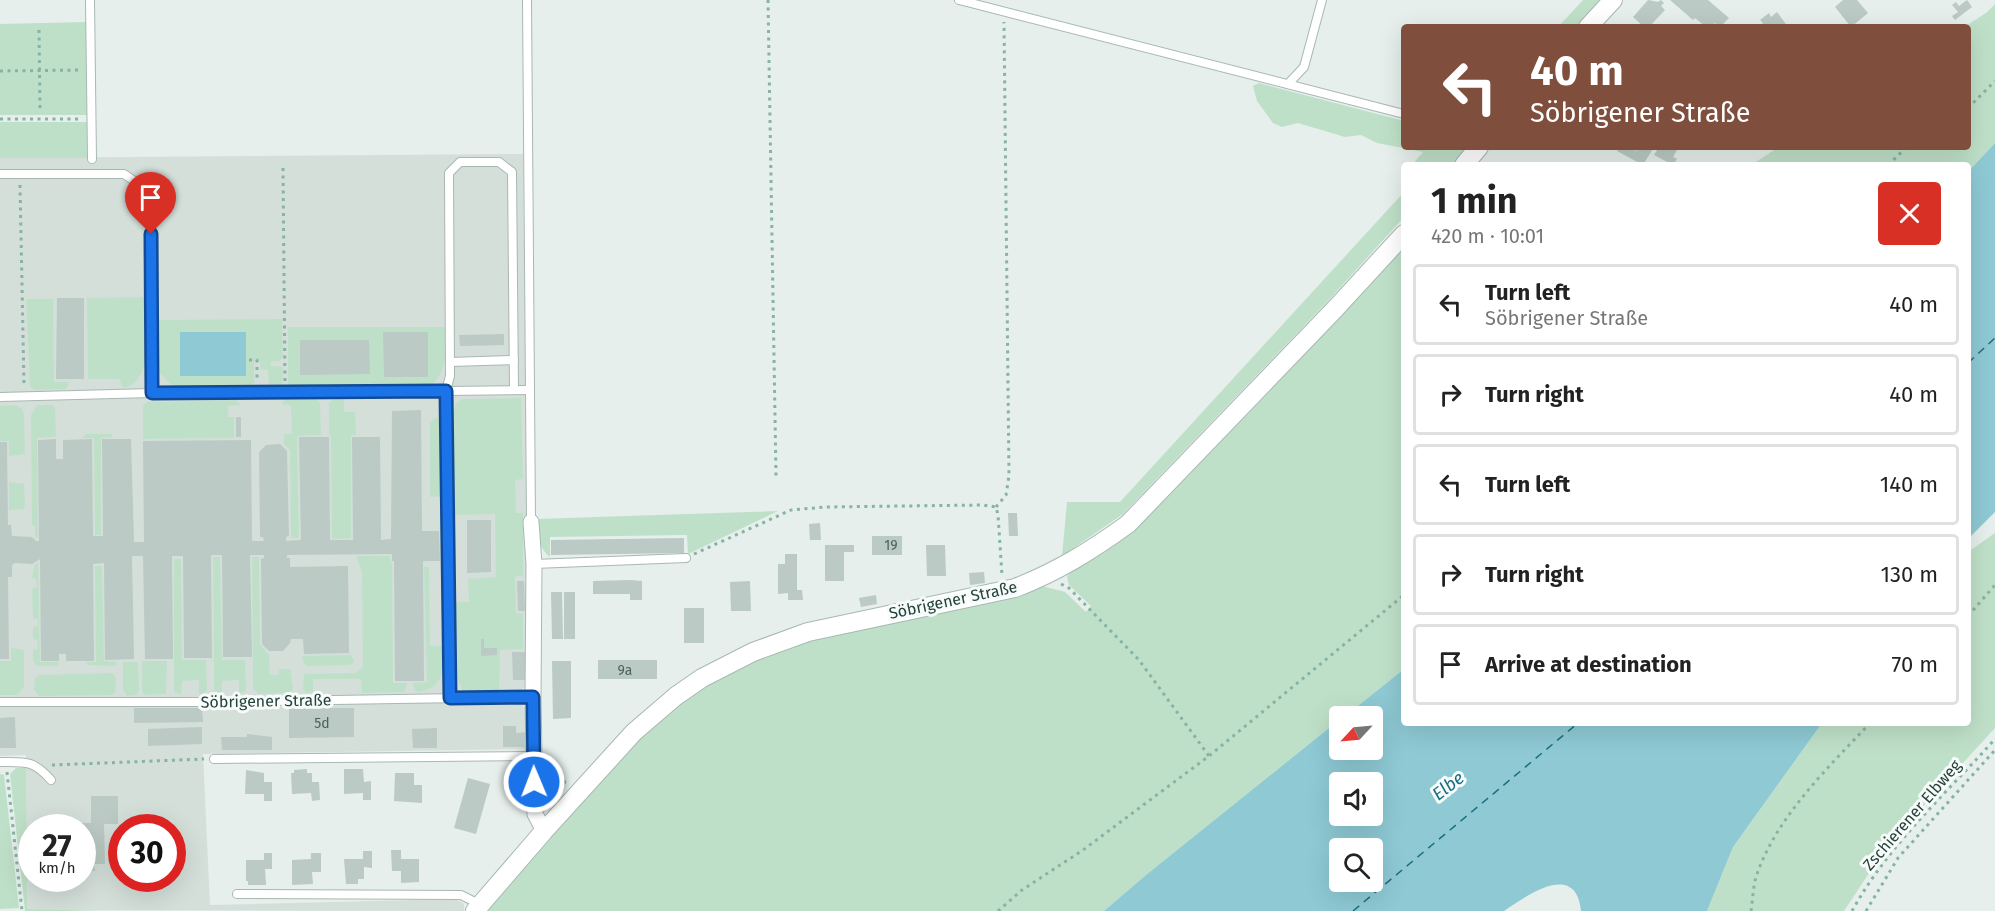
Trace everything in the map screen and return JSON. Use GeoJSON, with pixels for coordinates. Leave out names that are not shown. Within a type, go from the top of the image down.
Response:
{"type":"FeatureCollection","features":[{"type":"Feature","properties":{"kind":"street"},"geometry":{"type":"LineString","coordinates":[[1591,24],[1613,0]]}},
{"type":"Feature","properties":{"kind":"street"},"geometry":{"type":"LineString","coordinates":[[1466,162],[1476,150]]}},
{"type":"Feature","properties":{"kind":"street","name":"Söbrigener Straße"},"geometry":{"type":"LineString","coordinates":[[477,908],[634,732],[676,696],[728,663],[808,632],[914,608],[1002,592],[1047,576],[1090,551],[1128,524],[1401,237]]}},
{"type":"Feature","properties":{"kind":"street"},"geometry":{"type":"LineString","coordinates":[[531,522],[534,564],[535,814],[544,831]]}},
{"type":"Feature","properties":{"kind":"lane"},"geometry":{"type":"LineString","coordinates":[[90,0],[92,159]]}},
{"type":"Feature","properties":{"kind":"lane"},"geometry":{"type":"LineString","coordinates":[[526,0],[531,522]]}},
{"type":"Feature","properties":{"kind":"lane"},"geometry":{"type":"LineString","coordinates":[[959,0],[1401,113]]}},
{"type":"Feature","properties":{"kind":"lane"},"geometry":{"type":"LineString","coordinates":[[1287,84],[1304,67],[1322,0]]}},
{"type":"Feature","properties":{"kind":"lane"},"geometry":{"type":"LineString","coordinates":[[450,698],[446,391],[450,376],[448,173],[460,162],[499,162],[512,172],[514,390]]}},
{"type":"Feature","properties":{"kind":"lane"},"geometry":{"type":"LineString","coordinates":[[0,174],[124,174],[140,186],[151,211],[152,393]]}},
{"type":"Feature","properties":{"kind":"lane"},"geometry":{"type":"LineString","coordinates":[[450,362],[514,360]]}},
{"type":"Feature","properties":{"kind":"lane"},"geometry":{"type":"LineString","coordinates":[[0,397],[152,393],[529,390]]}},
{"type":"Feature","properties":{"kind":"lane"},"geometry":{"type":"LineString","coordinates":[[534,564],[686,558]]}},
{"type":"Feature","properties":{"kind":"lane","name":"Söbrigener Straße"},"geometry":{"type":"LineString","coordinates":[[0,702],[204,702],[533,697]]}},
{"type":"Feature","properties":{"kind":"lane"},"geometry":{"type":"LineString","coordinates":[[214,759],[534,756]]}},
{"type":"Feature","properties":{"kind":"lane"},"geometry":{"type":"LineString","coordinates":[[3,762],[30,762],[38,766],[51,780]]}},
{"type":"Feature","properties":{"kind":"lane","name":"Söbrigener Straße"},"geometry":{"type":"LineString","coordinates":[[237,894],[461,895],[477,908]]}},
{"type":"Feature","properties":{"kind":"path"},"geometry":{"type":"LineString","coordinates":[[768,0],[776,476]]}},
{"type":"Feature","properties":{"kind":"path"},"geometry":{"type":"LineString","coordinates":[[1002,592],[1002,556],[996,507],[1006,495],[1009,476],[1004,11]]}},
{"type":"Feature","properties":{"kind":"path"},"geometry":{"type":"LineString","coordinates":[[39,30],[40,111]]}},
{"type":"Feature","properties":{"kind":"path"},"geometry":{"type":"LineString","coordinates":[[0,70],[91,70]]}},
{"type":"Feature","properties":{"kind":"path"},"geometry":{"type":"LineString","coordinates":[[1971,105],[1995,81]]}},
{"type":"Feature","properties":{"kind":"path"},"geometry":{"type":"LineString","coordinates":[[0,119],[92,119]]}},
{"type":"Feature","properties":{"kind":"path"},"geometry":{"type":"LineString","coordinates":[[1891,162],[1904,150]]}},
{"type":"Feature","properties":{"kind":"path"},"geometry":{"type":"LineString","coordinates":[[283,168],[285,392]]}},
{"type":"Feature","properties":{"kind":"path"},"geometry":{"type":"LineString","coordinates":[[20,174],[24,396]]}},
{"type":"Feature","properties":{"kind":"path"},"geometry":{"type":"LineString","coordinates":[[249,360],[257,360],[257,370]]}},
{"type":"Feature","properties":{"kind":"path"},"geometry":{"type":"LineString","coordinates":[[686,558],[791,510],[825,507],[984,505],[996,507]]}},
{"type":"Feature","properties":{"kind":"path"},"geometry":{"type":"LineString","coordinates":[[1047,576],[1069,588],[1139,660],[1209,756]]}},
{"type":"Feature","properties":{"kind":"path"},"geometry":{"type":"LineString","coordinates":[[1971,613],[1995,585]]}},
{"type":"Feature","properties":{"kind":"path"},"geometry":{"type":"LineString","coordinates":[[998,911],[1023,890],[1083,850],[1209,756],[1401,598]]}},
{"type":"Feature","properties":{"kind":"path"},"geometry":{"type":"LineString","coordinates":[[1751,911],[1756,876],[1777,834],[1813,785],[1867,726]]}},
{"type":"Feature","properties":{"kind":"path","name":"Zschierener Elbweg"},"geometry":{"type":"LineString","coordinates":[[1852,911],[1865,887],[1891,852],[1934,802],[1995,739]]}},
{"type":"Feature","properties":{"kind":"path"},"geometry":{"type":"LineString","coordinates":[[1866,911],[1898,858],[1995,750]]}},
{"type":"Feature","properties":{"kind":"path"},"geometry":{"type":"LineString","coordinates":[[38,766],[214,759]]}},
{"type":"Feature","properties":{"kind":"path"},"geometry":{"type":"LineString","coordinates":[[3,762],[22,911]]}},
{"type":"Feature","properties":{"kind":"path"},"geometry":{"type":"LineString","coordinates":[[534,782],[567,782]]}},
{"type":"Feature","properties":{"kind":"shaded area"},"geometry":{"type":"Polygon","coordinates":[[[523,154],[529,684],[522,689],[523,707],[528,707],[528,749],[203,754],[210,905],[456,899],[464,904],[464,911],[26,910],[26,892],[96,892],[96,814],[26,814],[26,755],[0,756],[0,158],[523,154]]]}},
{"type":"Feature","properties":{"kind":"green space"},"geometry":{"type":"Polygon","coordinates":[[[1583,0],[1603,0],[1581,24],[1561,24],[1583,0]]]}},
{"type":"Feature","properties":{"kind":"green space"},"geometry":{"type":"Polygon","coordinates":[[[1995,4],[1995,143],[1971,169],[1971,162],[1756,162],[1774,150],[1971,150],[1971,24],[1969,24],[1995,4]]]}},
{"type":"Feature","properties":{"kind":"green space"},"geometry":{"type":"Polygon","coordinates":[[[86,22],[88,115],[0,115],[0,24],[86,22]]]}},
{"type":"Feature","properties":{"kind":"green space"},"geometry":{"type":"Polygon","coordinates":[[[1259,83],[1401,120],[1401,148],[1377,143],[1361,135],[1345,137],[1298,123],[1282,127],[1273,123],[1257,101],[1253,86],[1259,83]]]}},
{"type":"Feature","properties":{"kind":"green space"},"geometry":{"type":"Polygon","coordinates":[[[0,122],[88,122],[89,158],[0,158],[0,122]]]}},
{"type":"Feature","properties":{"kind":"green space"},"geometry":{"type":"Polygon","coordinates":[[[1413,150],[1465,150],[1455,162],[1415,162],[1423,152],[1413,150]]]}},
{"type":"Feature","properties":{"kind":"green space"},"geometry":{"type":"Polygon","coordinates":[[[1401,195],[1401,220],[1327,302],[1123,514],[1062,556],[1067,502],[1120,502],[1401,195]]]}},
{"type":"Feature","properties":{"kind":"green space"},"geometry":{"type":"Polygon","coordinates":[[[1401,246],[1401,671],[1358,706],[1329,706],[1329,728],[1104,911],[481,911],[637,738],[663,715],[731,669],[809,638],[1042,586],[1065,592],[1086,612],[1091,606],[1069,585],[1067,577],[1070,572],[1095,557],[1132,529],[1401,246]]]}},
{"type":"Feature","properties":{"kind":"green space"},"geometry":{"type":"Polygon","coordinates":[[[144,297],[147,350],[141,375],[134,383],[123,388],[119,379],[88,379],[87,298],[144,297]]]}},
{"type":"Feature","properties":{"kind":"green space"},"geometry":{"type":"Polygon","coordinates":[[[26,299],[53,299],[54,382],[68,382],[65,389],[35,390],[30,387],[26,299]]]}},
{"type":"Feature","properties":{"kind":"green space"},"geometry":{"type":"Polygon","coordinates":[[[282,319],[283,356],[280,361],[271,361],[271,366],[283,367],[282,388],[269,388],[268,370],[260,369],[260,361],[254,361],[254,385],[248,389],[174,388],[159,372],[157,320],[282,319]]]}},
{"type":"Feature","properties":{"kind":"green space"},"geometry":{"type":"Polygon","coordinates":[[[288,327],[446,327],[446,351],[443,366],[441,373],[431,385],[288,387],[288,327]]]}},
{"type":"Feature","properties":{"kind":"green space"},"geometry":{"type":"Polygon","coordinates":[[[521,398],[523,479],[515,480],[516,513],[523,513],[523,576],[515,577],[516,613],[523,614],[523,649],[500,650],[499,691],[468,694],[463,692],[458,680],[456,602],[469,602],[468,579],[496,577],[495,514],[455,515],[453,411],[457,402],[463,399],[521,398]]]}},
{"type":"Feature","properties":{"kind":"green space"},"geometry":{"type":"Polygon","coordinates":[[[286,399],[317,399],[320,404],[321,435],[297,436],[299,538],[291,538],[290,450],[284,444],[284,434],[292,434],[291,405],[281,404],[286,399]]]}},
{"type":"Feature","properties":{"kind":"green space"},"geometry":{"type":"Polygon","coordinates":[[[334,399],[344,399],[344,412],[355,412],[356,435],[351,435],[351,538],[332,539],[329,403],[334,399]]]}},
{"type":"Feature","properties":{"kind":"green space"},"geometry":{"type":"Polygon","coordinates":[[[236,400],[241,405],[228,406],[228,417],[234,417],[234,438],[143,439],[143,406],[147,402],[236,400]]]}},
{"type":"Feature","properties":{"kind":"green space"},"geometry":{"type":"Polygon","coordinates":[[[16,405],[23,410],[24,415],[25,454],[9,456],[9,441],[0,441],[0,406],[16,405]]]}},
{"type":"Feature","properties":{"kind":"green space"},"geometry":{"type":"Polygon","coordinates":[[[37,405],[52,405],[55,408],[56,437],[37,438],[38,538],[35,538],[35,526],[32,525],[31,415],[37,405]]]}},
{"type":"Feature","properties":{"kind":"green space"},"geometry":{"type":"Polygon","coordinates":[[[435,418],[441,420],[442,424],[443,496],[430,497],[430,422],[435,418]]]}},
{"type":"Feature","properties":{"kind":"green space"},"geometry":{"type":"Polygon","coordinates":[[[86,434],[111,434],[113,437],[101,438],[101,535],[95,535],[94,438],[82,438],[86,434]]]}},
{"type":"Feature","properties":{"kind":"green space"},"geometry":{"type":"Polygon","coordinates":[[[9,482],[24,484],[25,506],[23,509],[9,510],[9,482]]]}},
{"type":"Feature","properties":{"kind":"green space"},"geometry":{"type":"Polygon","coordinates":[[[778,511],[688,554],[687,535],[550,537],[550,557],[541,545],[536,519],[778,511]]]}},
{"type":"Feature","properties":{"kind":"green space"},"geometry":{"type":"Polygon","coordinates":[[[1995,533],[1995,728],[1887,846],[1844,911],[1707,911],[1733,847],[1820,726],[1971,726],[1971,550],[1995,533]]]}},
{"type":"Feature","properties":{"kind":"green space"},"geometry":{"type":"Polygon","coordinates":[[[356,556],[389,556],[392,564],[393,683],[407,683],[404,692],[362,693],[361,679],[313,679],[313,692],[306,693],[303,689],[304,674],[355,673],[363,667],[362,572],[356,556]]]}},
{"type":"Feature","properties":{"kind":"green space"},"geometry":{"type":"Polygon","coordinates":[[[213,557],[220,557],[222,660],[245,660],[246,691],[239,694],[239,680],[222,681],[222,694],[217,694],[214,689],[213,557]]]}},
{"type":"Feature","properties":{"kind":"green space"},"geometry":{"type":"Polygon","coordinates":[[[252,557],[259,557],[260,644],[269,655],[270,675],[278,675],[279,669],[290,669],[293,688],[289,693],[258,694],[253,688],[252,557]]]}},
{"type":"Feature","properties":{"kind":"green space"},"geometry":{"type":"Polygon","coordinates":[[[174,559],[181,559],[182,660],[206,660],[207,690],[203,694],[199,694],[199,680],[182,681],[181,695],[174,691],[174,559]]]}},
{"type":"Feature","properties":{"kind":"green space"},"geometry":{"type":"Polygon","coordinates":[[[38,563],[40,662],[59,662],[58,666],[37,666],[33,661],[33,650],[38,649],[37,640],[33,639],[33,627],[38,626],[38,619],[33,618],[32,589],[37,587],[36,579],[32,578],[35,564],[38,563]]]}},
{"type":"Feature","properties":{"kind":"green space"},"geometry":{"type":"Polygon","coordinates":[[[95,566],[102,566],[104,661],[117,662],[116,666],[87,665],[87,662],[96,662],[95,566]]]}},
{"type":"Feature","properties":{"kind":"green space"},"geometry":{"type":"Polygon","coordinates":[[[424,567],[429,567],[430,646],[445,646],[445,654],[438,682],[427,690],[418,692],[413,683],[427,682],[424,567]]]}},
{"type":"Feature","properties":{"kind":"green space"},"geometry":{"type":"Polygon","coordinates":[[[11,648],[24,650],[24,687],[17,695],[0,695],[0,661],[11,661],[11,648]]]}},
{"type":"Feature","properties":{"kind":"green space"},"geometry":{"type":"Polygon","coordinates":[[[351,655],[354,662],[350,665],[308,666],[304,664],[302,656],[351,655]]]}},
{"type":"Feature","properties":{"kind":"green space"},"geometry":{"type":"Polygon","coordinates":[[[142,661],[167,661],[166,694],[144,695],[142,661]]]}},
{"type":"Feature","properties":{"kind":"green space"},"geometry":{"type":"Polygon","coordinates":[[[123,662],[138,662],[139,691],[136,695],[127,696],[123,690],[123,662]]]}},
{"type":"Feature","properties":{"kind":"green space"},"geometry":{"type":"Polygon","coordinates":[[[112,673],[116,678],[115,693],[112,695],[39,696],[34,690],[35,678],[40,675],[112,673]]]}},
{"type":"Feature","properties":{"kind":"green space"},"geometry":{"type":"Polygon","coordinates":[[[16,768],[26,768],[26,814],[18,814],[18,847],[10,774],[16,768]]]}},
{"type":"Feature","properties":{"kind":"green space"},"geometry":{"type":"Polygon","coordinates":[[[0,774],[4,775],[19,908],[0,909],[0,774]]]}},
{"type":"Feature","properties":{"kind":"green space"},"geometry":{"type":"Polygon","coordinates":[[[23,892],[27,892],[27,909],[104,911],[25,911],[23,892]]]}},
{"type":"Feature","properties":{"kind":"water"},"geometry":{"type":"Polygon","coordinates":[[[1995,143],[1995,512],[1971,536],[1971,169],[1995,143]]]}},
{"type":"Feature","properties":{"kind":"water"},"geometry":{"type":"Polygon","coordinates":[[[180,332],[246,332],[246,376],[180,376],[180,332]]]}},
{"type":"Feature","properties":{"kind":"water","name":"Elbe"},"geometry":{"type":"Polygon","coordinates":[[[1401,671],[1401,726],[1820,726],[1733,847],[1707,911],[1581,911],[1577,896],[1570,887],[1560,885],[1549,886],[1537,891],[1504,911],[1104,911],[1329,728],[1329,760],[1383,760],[1383,706],[1358,706],[1401,671]]]}},
{"type":"Feature","properties":{"kind":"building"},"geometry":{"type":"Polygon","coordinates":[[[1648,0],[1658,2],[1661,0],[1664,3],[1661,6],[1665,10],[1652,24],[1641,24],[1633,17],[1648,0]]]}},
{"type":"Feature","properties":{"kind":"building"},"geometry":{"type":"Polygon","coordinates":[[[1670,0],[1708,0],[1729,18],[1723,24],[1702,24],[1695,18],[1693,20],[1670,0]]]}},
{"type":"Feature","properties":{"kind":"building"},"geometry":{"type":"Polygon","coordinates":[[[1843,0],[1857,0],[1868,13],[1855,24],[1849,24],[1835,7],[1843,0]]]}},
{"type":"Feature","properties":{"kind":"building"},"geometry":{"type":"Polygon","coordinates":[[[1967,0],[1972,7],[1955,20],[1952,16],[1958,12],[1952,5],[1956,2],[1959,6],[1967,0]]]}},
{"type":"Feature","properties":{"kind":"building"},"geometry":{"type":"Polygon","coordinates":[[[1777,12],[1786,24],[1762,24],[1760,20],[1769,13],[1771,17],[1777,12]]]}},
{"type":"Feature","properties":{"kind":"building"},"geometry":{"type":"Polygon","coordinates":[[[1652,150],[1645,162],[1637,162],[1617,151],[1652,150]]]}},
{"type":"Feature","properties":{"kind":"building"},"geometry":{"type":"Polygon","coordinates":[[[1657,150],[1677,150],[1673,157],[1677,159],[1675,162],[1667,162],[1654,155],[1657,150]]]}},
{"type":"Feature","properties":{"kind":"building"},"geometry":{"type":"Polygon","coordinates":[[[57,298],[84,298],[84,379],[56,379],[57,298]]]}},
{"type":"Feature","properties":{"kind":"building"},"geometry":{"type":"Polygon","coordinates":[[[383,332],[428,332],[428,377],[384,377],[383,332]]]}},
{"type":"Feature","properties":{"kind":"building"},"geometry":{"type":"Polygon","coordinates":[[[504,334],[504,345],[460,346],[459,335],[504,334]]]}},
{"type":"Feature","properties":{"kind":"building"},"geometry":{"type":"Polygon","coordinates":[[[300,340],[369,340],[370,374],[300,375],[300,340]]]}},
{"type":"Feature","properties":{"kind":"building"},"geometry":{"type":"Polygon","coordinates":[[[421,410],[422,531],[439,531],[440,561],[423,561],[424,681],[395,681],[394,561],[392,561],[392,554],[287,555],[287,558],[290,558],[290,567],[348,566],[349,653],[304,654],[303,639],[291,639],[283,651],[269,651],[262,644],[261,559],[264,555],[250,555],[252,657],[223,657],[222,555],[211,555],[212,658],[184,658],[183,556],[172,556],[173,659],[145,659],[143,556],[132,556],[134,659],[105,660],[104,563],[93,564],[94,661],[66,661],[66,654],[59,654],[59,661],[41,661],[40,559],[32,564],[15,563],[12,565],[12,577],[8,577],[9,659],[0,659],[0,442],[7,442],[8,525],[11,525],[12,536],[32,537],[39,541],[38,440],[56,439],[56,459],[63,459],[63,440],[92,439],[93,536],[103,536],[102,439],[131,439],[134,542],[144,542],[143,441],[251,440],[252,541],[264,541],[263,537],[260,537],[259,452],[266,445],[280,444],[287,451],[289,536],[286,537],[286,541],[301,540],[299,437],[329,437],[330,540],[353,540],[352,437],[380,437],[381,540],[391,539],[392,411],[421,410]]]}},
{"type":"Feature","properties":{"kind":"building"},"geometry":{"type":"Polygon","coordinates":[[[236,417],[241,417],[241,437],[236,437],[236,417]]]}},
{"type":"Feature","properties":{"kind":"building"},"geometry":{"type":"Polygon","coordinates":[[[1008,513],[1017,513],[1018,536],[1009,536],[1008,513]]]}},
{"type":"Feature","properties":{"kind":"building"},"geometry":{"type":"Polygon","coordinates":[[[467,520],[491,520],[491,572],[467,573],[467,520]]]}},
{"type":"Feature","properties":{"kind":"building"},"geometry":{"type":"Polygon","coordinates":[[[820,523],[821,540],[810,540],[809,524],[820,523]]]}},
{"type":"Feature","properties":{"kind":"building"},"geometry":{"type":"Polygon","coordinates":[[[872,536],[902,536],[902,555],[872,555],[872,536]]]}},
{"type":"Feature","properties":{"kind":"building"},"geometry":{"type":"Polygon","coordinates":[[[684,538],[684,553],[551,555],[551,540],[684,538]]]}},
{"type":"Feature","properties":{"kind":"building"},"geometry":{"type":"Polygon","coordinates":[[[825,545],[854,545],[854,552],[844,552],[844,581],[825,581],[825,545]]]}},
{"type":"Feature","properties":{"kind":"building"},"geometry":{"type":"Polygon","coordinates":[[[926,545],[945,545],[946,576],[927,576],[926,545]]]}},
{"type":"Feature","properties":{"kind":"building"},"geometry":{"type":"Polygon","coordinates":[[[785,554],[797,554],[797,590],[802,590],[803,600],[788,600],[788,593],[778,594],[778,564],[785,564],[785,554]]]}},
{"type":"Feature","properties":{"kind":"building"},"geometry":{"type":"Polygon","coordinates":[[[984,572],[985,583],[970,585],[969,573],[984,572]]]}},
{"type":"Feature","properties":{"kind":"building"},"geometry":{"type":"Polygon","coordinates":[[[517,581],[524,581],[525,611],[518,611],[517,581]]]}},
{"type":"Feature","properties":{"kind":"building"},"geometry":{"type":"Polygon","coordinates":[[[593,581],[642,581],[642,600],[630,600],[630,594],[593,594],[593,581]]]}},
{"type":"Feature","properties":{"kind":"building"},"geometry":{"type":"Polygon","coordinates":[[[750,581],[751,611],[731,611],[730,582],[750,581]]]}},
{"type":"Feature","properties":{"kind":"building"},"geometry":{"type":"Polygon","coordinates":[[[551,592],[562,592],[563,639],[552,639],[551,592]]]}},
{"type":"Feature","properties":{"kind":"building"},"geometry":{"type":"Polygon","coordinates":[[[564,592],[575,592],[575,639],[564,639],[564,592]]]}},
{"type":"Feature","properties":{"kind":"building"},"geometry":{"type":"Polygon","coordinates":[[[876,595],[877,604],[861,607],[859,598],[876,595]]]}},
{"type":"Feature","properties":{"kind":"building"},"geometry":{"type":"Polygon","coordinates":[[[684,608],[704,608],[704,643],[684,643],[684,608]]]}},
{"type":"Feature","properties":{"kind":"building"},"geometry":{"type":"Polygon","coordinates":[[[481,639],[484,639],[484,648],[497,648],[497,655],[481,656],[481,639]]]}},
{"type":"Feature","properties":{"kind":"building"},"geometry":{"type":"Polygon","coordinates":[[[512,652],[525,652],[525,680],[513,680],[512,652]]]}},
{"type":"Feature","properties":{"kind":"building"},"geometry":{"type":"Polygon","coordinates":[[[598,660],[657,660],[657,679],[598,679],[598,660]]]}},
{"type":"Feature","properties":{"kind":"building"},"geometry":{"type":"Polygon","coordinates":[[[552,661],[571,661],[571,718],[553,719],[552,661]]]}},
{"type":"Feature","properties":{"kind":"building"},"geometry":{"type":"Polygon","coordinates":[[[134,708],[202,708],[203,722],[134,723],[134,708]]]}},
{"type":"Feature","properties":{"kind":"building"},"geometry":{"type":"Polygon","coordinates":[[[354,708],[354,737],[289,738],[289,709],[354,708]]]}},
{"type":"Feature","properties":{"kind":"building"},"geometry":{"type":"Polygon","coordinates":[[[15,717],[16,748],[0,748],[0,718],[15,717]]]}},
{"type":"Feature","properties":{"kind":"building"},"geometry":{"type":"Polygon","coordinates":[[[503,726],[516,726],[516,733],[527,732],[527,747],[503,747],[503,726]]]}},
{"type":"Feature","properties":{"kind":"building"},"geometry":{"type":"Polygon","coordinates":[[[202,727],[202,744],[148,746],[148,729],[202,727]]]}},
{"type":"Feature","properties":{"kind":"building"},"geometry":{"type":"Polygon","coordinates":[[[437,728],[437,748],[413,748],[412,729],[437,728]]]}},
{"type":"Feature","properties":{"kind":"building"},"geometry":{"type":"Polygon","coordinates":[[[247,734],[272,737],[272,750],[222,750],[221,737],[247,737],[247,734]]]}},
{"type":"Feature","properties":{"kind":"building"},"geometry":{"type":"Polygon","coordinates":[[[307,769],[307,773],[312,773],[312,782],[319,782],[320,800],[312,801],[311,793],[292,794],[291,773],[294,773],[294,770],[307,769]]]}},
{"type":"Feature","properties":{"kind":"building"},"geometry":{"type":"Polygon","coordinates":[[[344,769],[363,769],[364,782],[371,781],[371,800],[363,800],[363,793],[344,794],[344,769]]]}},
{"type":"Feature","properties":{"kind":"building"},"geometry":{"type":"Polygon","coordinates":[[[246,770],[264,773],[264,782],[272,782],[272,801],[264,801],[264,794],[245,794],[246,770]]]}},
{"type":"Feature","properties":{"kind":"building"},"geometry":{"type":"Polygon","coordinates":[[[395,773],[414,773],[414,785],[422,785],[422,803],[394,801],[395,773]]]}},
{"type":"Feature","properties":{"kind":"building"},"geometry":{"type":"Polygon","coordinates":[[[468,778],[490,784],[476,834],[454,828],[468,778]]]}},
{"type":"Feature","properties":{"kind":"building"},"geometry":{"type":"Polygon","coordinates":[[[91,796],[118,796],[118,814],[108,814],[108,824],[104,824],[105,864],[96,864],[96,814],[91,814],[91,796]]]}},
{"type":"Feature","properties":{"kind":"building"},"geometry":{"type":"Polygon","coordinates":[[[391,850],[401,850],[401,859],[419,859],[419,882],[401,883],[401,871],[392,871],[391,850]]]}},
{"type":"Feature","properties":{"kind":"building"},"geometry":{"type":"Polygon","coordinates":[[[363,851],[372,851],[372,868],[364,867],[364,879],[358,879],[358,884],[346,884],[344,859],[363,859],[363,851]]]}},
{"type":"Feature","properties":{"kind":"building"},"geometry":{"type":"Polygon","coordinates":[[[264,853],[272,853],[272,869],[265,869],[266,885],[248,885],[246,860],[264,860],[264,853]]]}},
{"type":"Feature","properties":{"kind":"building"},"geometry":{"type":"Polygon","coordinates":[[[311,853],[321,853],[321,872],[312,872],[313,884],[292,885],[292,860],[311,859],[311,853]]]}},
{"type":"Feature","properties":{"kind":"ferry route"},"geometry":{"type":"LineString","coordinates":[[1971,360],[1995,338]]}},
{"type":"Feature","properties":{"kind":"ferry route"},"geometry":{"type":"LineString","coordinates":[[1353,911],[1574,726]]}},
{"type":"Feature","properties":{"kind":"route"},"geometry":{"type":"LineString","coordinates":[[151,234],[152,393],[446,391],[450,698],[533,697],[534,782]]}}]}
